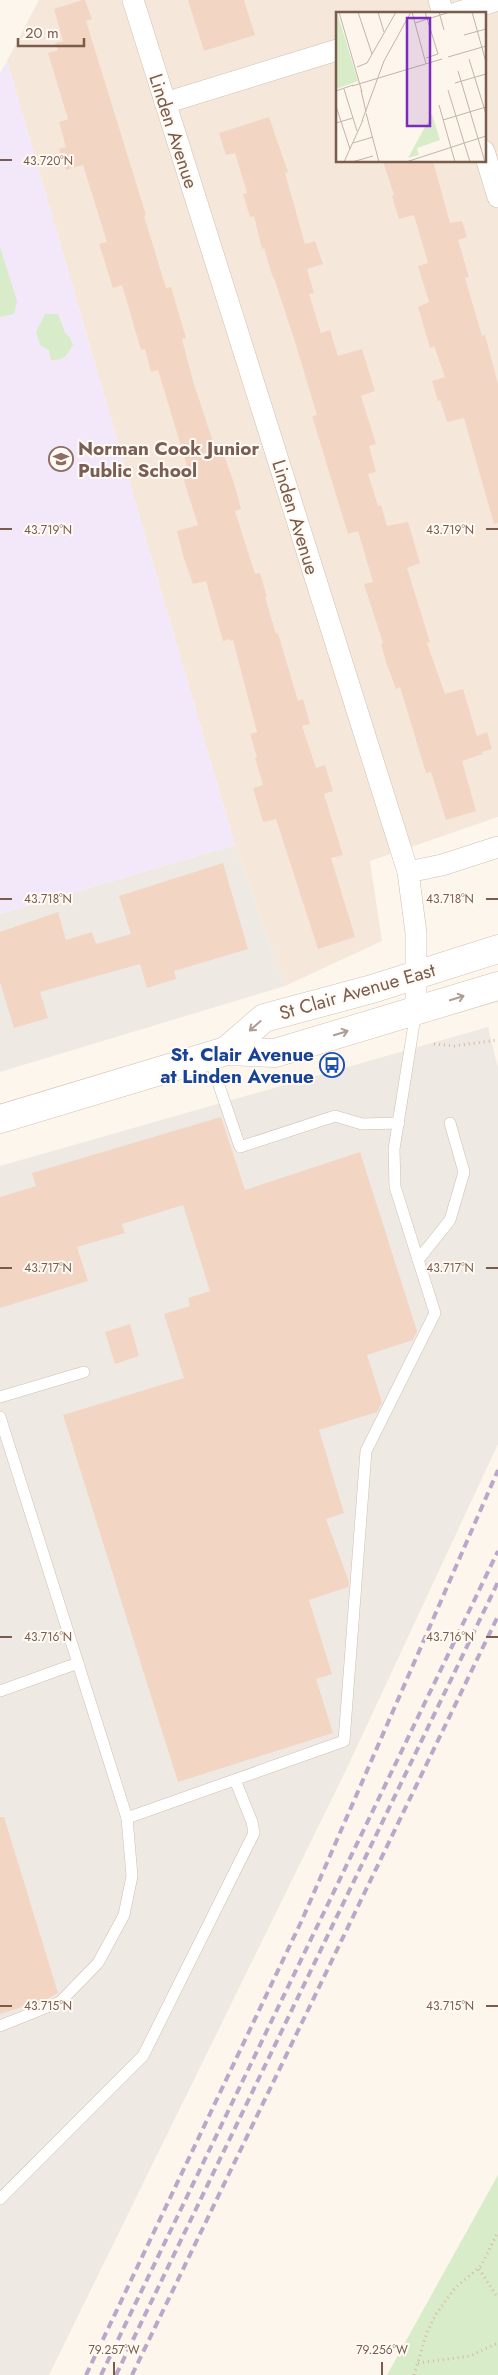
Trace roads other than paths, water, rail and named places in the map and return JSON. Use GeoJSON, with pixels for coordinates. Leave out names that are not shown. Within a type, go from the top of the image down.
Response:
{"type":"FeatureCollection","features":[{"type":"Feature","properties":{"kind":"main road","name":"St Clair Avenue East"},"geometry":{"type":"LineString","coordinates":[[217,1054],[264,1018],[372,989],[498,949]]}},
{"type":"Feature","properties":{"kind":"main road","name":"St Clair Avenue East"},"geometry":{"type":"LineString","coordinates":[[0,1118],[217,1054],[275,1053],[498,986]]}},
{"type":"Feature","properties":{"kind":"street","name":"Linden Avenue"},"geometry":{"type":"LineString","coordinates":[[133,0],[408,872],[416,933],[416,1012]]}},
{"type":"Feature","properties":{"kind":"street"},"geometry":{"type":"LineString","coordinates":[[438,0],[442,12]]}},
{"type":"Feature","properties":{"kind":"street"},"geometry":{"type":"LineString","coordinates":[[459,12],[498,0]]}},
{"type":"Feature","properties":{"kind":"street"},"geometry":{"type":"LineString","coordinates":[[166,103],[336,50]]}},
{"type":"Feature","properties":{"kind":"street"},"geometry":{"type":"LineString","coordinates":[[486,158],[498,197]]}},
{"type":"Feature","properties":{"kind":"street"},"geometry":{"type":"LineString","coordinates":[[408,872],[442,865],[498,848]]}},
{"type":"Feature","properties":{"kind":"lane"},"geometry":{"type":"LineString","coordinates":[[127,1818],[344,1742],[366,1451],[435,1313],[395,1188],[394,1149],[416,1012]]}},
{"type":"Feature","properties":{"kind":"lane"},"geometry":{"type":"LineString","coordinates":[[217,1054],[240,1146],[335,1116],[362,1124],[399,1122]]}},
{"type":"Feature","properties":{"kind":"lane"},"geometry":{"type":"LineString","coordinates":[[418,1260],[450,1220],[464,1172],[450,1122]]}},
{"type":"Feature","properties":{"kind":"lane"},"geometry":{"type":"LineString","coordinates":[[0,1397],[84,1372]]}},
{"type":"Feature","properties":{"kind":"lane"},"geometry":{"type":"LineString","coordinates":[[0,1417],[127,1818],[132,1876],[124,1915],[98,1963],[60,2002],[0,2026]]}},
{"type":"Feature","properties":{"kind":"lane"},"geometry":{"type":"LineString","coordinates":[[0,1691],[78,1663]]}},
{"type":"Feature","properties":{"kind":"lane"},"geometry":{"type":"LineString","coordinates":[[0,2199],[143,2056],[254,1833],[252,1822],[235,1780]]}},
{"type":"Feature","properties":{"kind":"railway"},"geometry":{"type":"LineString","coordinates":[[86,2375],[302,1920],[498,1470]]}},
{"type":"Feature","properties":{"kind":"railway"},"geometry":{"type":"LineString","coordinates":[[101,2375],[498,1551]]}},
{"type":"Feature","properties":{"kind":"railway"},"geometry":{"type":"LineString","coordinates":[[116,2375],[498,1582]]}},
{"type":"Feature","properties":{"kind":"railway"},"geometry":{"type":"LineString","coordinates":[[132,2375],[498,1616]]}},
{"type":"Feature","properties":{"kind":"place","name":"Norman Cook Junior Public School"},"geometry":{"type":"Point","coordinates":[61,459]}},
{"type":"Feature","properties":{"kind":"place","name":"St. Clair Avenue at Linden Avenue"},"geometry":{"type":"Point","coordinates":[332,1065]}}]}
